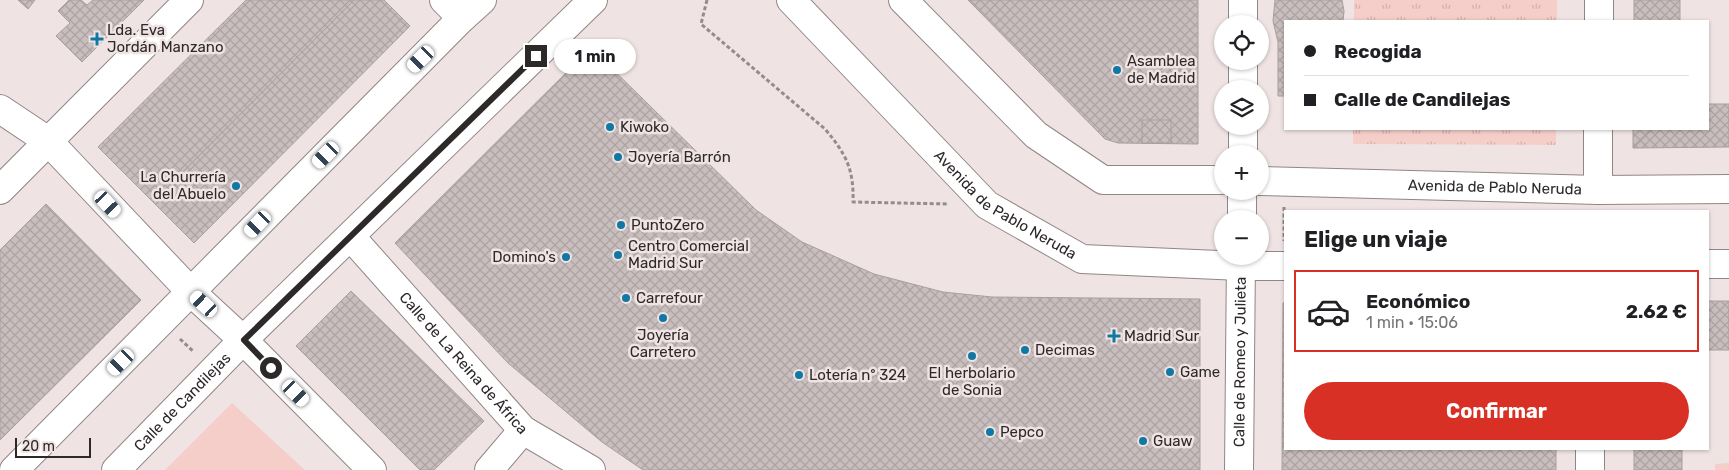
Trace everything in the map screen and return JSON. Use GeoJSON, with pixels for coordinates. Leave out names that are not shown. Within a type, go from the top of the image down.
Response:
{"type":"FeatureCollection","features":[{"type":"Feature","properties":{"kind":"street"},"geometry":{"type":"LineString","coordinates":[[0,190],[189,0]]}},
{"type":"Feature","properties":{"kind":"street"},"geometry":{"type":"LineString","coordinates":[[14,470],[191,292],[453,9],[482,0]]}},
{"type":"Feature","properties":{"kind":"street","name":"Calle de Candilejas"},"geometry":{"type":"LineString","coordinates":[[116,470],[244,340],[593,0]]}},
{"type":"Feature","properties":{"kind":"street","name":"Avenida de Pablo Neruda"},"geometry":{"type":"LineString","coordinates":[[791,0],[987,205],[1082,259],[1214,261]]}},
{"type":"Feature","properties":{"kind":"street"},"geometry":{"type":"LineString","coordinates":[[903,0],[1036,135],[1103,180],[1214,180]]}},
{"type":"Feature","properties":{"kind":"street"},"geometry":{"type":"LineString","coordinates":[[1243,0],[1243,15]]}},
{"type":"Feature","properties":{"kind":"street"},"geometry":{"type":"LineString","coordinates":[[1598,20],[1599,0]]}},
{"type":"Feature","properties":{"kind":"street"},"geometry":{"type":"LineString","coordinates":[[0,109],[48,141],[191,292],[244,340],[372,470]]}},
{"type":"Feature","properties":{"kind":"street"},"geometry":{"type":"LineString","coordinates":[[1598,130],[1598,190]]}},
{"type":"Feature","properties":{"kind":"street","name":"Avenida de Pablo Neruda"},"geometry":{"type":"LineString","coordinates":[[1269,181],[1598,190],[1729,189]]}},
{"type":"Feature","properties":{"kind":"street","name":"Calle de La Reina de África"},"geometry":{"type":"LineString","coordinates":[[351,237],[523,430],[591,470]]}},
{"type":"Feature","properties":{"kind":"street","name":"Avenida de Pablo Neruda"},"geometry":{"type":"LineString","coordinates":[[1269,257],[1284,255]]}},
{"type":"Feature","properties":{"kind":"street"},"geometry":{"type":"LineString","coordinates":[[1709,264],[1729,264]]}},
{"type":"Feature","properties":{"kind":"street","name":"Calle de Romeo y Julieta"},"geometry":{"type":"LineString","coordinates":[[1239,470],[1241,265]]}},
{"type":"Feature","properties":{"kind":"street"},"geometry":{"type":"LineString","coordinates":[[489,470],[523,430]]}},
{"type":"Feature","properties":{"kind":"street"},"geometry":{"type":"LineString","coordinates":[[1590,450],[1590,470]]}},
{"type":"Feature","properties":{"kind":"path"},"geometry":{"type":"LineString","coordinates":[[707,0],[701,24],[825,129],[836,142],[847,158],[851,173],[853,202],[987,205]]}},
{"type":"Feature","properties":{"kind":"path"},"geometry":{"type":"LineString","coordinates":[[1284,202],[1284,255]]}},
{"type":"Feature","properties":{"kind":"path"},"geometry":{"type":"LineString","coordinates":[[176,335],[195,352]]}},
{"type":"Feature","properties":{"kind":"green space"},"geometry":{"type":"Polygon","coordinates":[[[1354,0],[1557,0],[1557,20],[1354,20],[1354,0]]]}},
{"type":"Feature","properties":{"kind":"green space"},"geometry":{"type":"Polygon","coordinates":[[[1353,130],[1556,130],[1556,145],[1353,144],[1353,130]]]}},
{"type":"Feature","properties":{"kind":"green space"},"geometry":{"type":"Polygon","coordinates":[[[232,403],[305,470],[165,470],[232,403]]]}},
{"type":"Feature","properties":{"kind":"green space"},"geometry":{"type":"Polygon","coordinates":[[[1729,463],[1729,470],[1715,470],[1715,464],[1729,463]]]}},
{"type":"Feature","properties":{"kind":"building"},"geometry":{"type":"Polygon","coordinates":[[[18,0],[35,0],[28,9],[18,0]]]}},
{"type":"Feature","properties":{"kind":"building"},"geometry":{"type":"Polygon","coordinates":[[[69,0],[81,0],[87,5],[93,0],[144,0],[82,62],[56,36],[70,23],[58,11],[69,0]]]}},
{"type":"Feature","properties":{"kind":"building"},"geometry":{"type":"Polygon","coordinates":[[[246,0],[354,0],[153,202],[98,147],[246,0]]]}},
{"type":"Feature","properties":{"kind":"building"},"geometry":{"type":"Polygon","coordinates":[[[354,0],[384,0],[410,26],[194,243],[153,202],[354,0]]]}},
{"type":"Feature","properties":{"kind":"building","name":"Asamblea de Madrid"},"geometry":{"type":"Polygon","coordinates":[[[968,0],[1198,0],[1198,144],[1118,143],[1105,139],[968,0]]]}},
{"type":"Feature","properties":{"kind":"building"},"geometry":{"type":"Polygon","coordinates":[[[1275,0],[1342,0],[1343,20],[1284,20],[1284,96],[1278,96],[1278,42],[1273,21],[1275,0]]]}},
{"type":"Feature","properties":{"kind":"building"},"geometry":{"type":"Polygon","coordinates":[[[1634,0],[1680,0],[1680,20],[1634,20],[1634,0]]]}},
{"type":"Feature","properties":{"kind":"building","name":"Centro Comercial Madrid Sur"},"geometry":{"type":"Polygon","coordinates":[[[591,48],[756,210],[802,242],[874,274],[943,292],[992,297],[1200,299],[1200,470],[643,470],[602,442],[508,363],[395,243],[591,48]]]}},
{"type":"Feature","properties":{"kind":"building"},"geometry":{"type":"Polygon","coordinates":[[[1709,104],[1729,104],[1729,147],[1633,148],[1652,130],[1709,130],[1709,104]]]}},
{"type":"Feature","properties":{"kind":"building"},"geometry":{"type":"Polygon","coordinates":[[[1142,120],[1171,120],[1171,143],[1142,143],[1142,120]]]}},
{"type":"Feature","properties":{"kind":"building"},"geometry":{"type":"Polygon","coordinates":[[[1633,130],[1652,130],[1633,148],[1633,130]]]}},
{"type":"Feature","properties":{"kind":"building"},"geometry":{"type":"Polygon","coordinates":[[[46,204],[141,300],[0,440],[0,250],[46,204]]]}},
{"type":"Feature","properties":{"kind":"building"},"geometry":{"type":"Polygon","coordinates":[[[351,291],[484,421],[434,470],[420,470],[296,346],[351,291]]]}},
{"type":"Feature","properties":{"kind":"building"},"geometry":{"type":"Polygon","coordinates":[[[1709,301],[1729,301],[1729,350],[1709,350],[1709,301]]]}},
{"type":"Feature","properties":{"kind":"building"},"geometry":{"type":"Polygon","coordinates":[[[1283,303],[1284,450],[1556,450],[1556,470],[1282,470],[1283,303]]]}},
{"type":"Feature","properties":{"kind":"building"},"geometry":{"type":"Polygon","coordinates":[[[1634,450],[1682,450],[1682,470],[1634,470],[1634,450]]]}},
{"type":"Feature","properties":{"kind":"place","name":"Lda. Eva Jordán Manzano"},"geometry":{"type":"Point","coordinates":[97,39]}},
{"type":"Feature","properties":{"kind":"place","name":"Asamblea de Madrid"},"geometry":{"type":"Point","coordinates":[1117,70]}},
{"type":"Feature","properties":{"kind":"place","name":"Kiwoko"},"geometry":{"type":"Point","coordinates":[610,127]}},
{"type":"Feature","properties":{"kind":"place","name":"Joyería Barrón"},"geometry":{"type":"Point","coordinates":[618,157]}},
{"type":"Feature","properties":{"kind":"place","name":"La Churrería del Abuelo"},"geometry":{"type":"Point","coordinates":[236,186]}},
{"type":"Feature","properties":{"kind":"place","name":"PuntoZero"},"geometry":{"type":"Point","coordinates":[621,225]}},
{"type":"Feature","properties":{"kind":"place","name":"Centro Comercial Madrid Sur"},"geometry":{"type":"Point","coordinates":[618,255]}},
{"type":"Feature","properties":{"kind":"place","name":"Domino's"},"geometry":{"type":"Point","coordinates":[566,257]}},
{"type":"Feature","properties":{"kind":"place","name":"Carrefour"},"geometry":{"type":"Point","coordinates":[626,298]}},
{"type":"Feature","properties":{"kind":"place","name":"Joyería Carretero"},"geometry":{"type":"Point","coordinates":[663,318]}},
{"type":"Feature","properties":{"kind":"place","name":"Madrid Sur"},"geometry":{"type":"Point","coordinates":[1114,336]}},
{"type":"Feature","properties":{"kind":"place","name":"Decimas"},"geometry":{"type":"Point","coordinates":[1025,350]}},
{"type":"Feature","properties":{"kind":"place","name":"El herbolario de Sonia"},"geometry":{"type":"Point","coordinates":[972,356]}},
{"type":"Feature","properties":{"kind":"place","name":"Game"},"geometry":{"type":"Point","coordinates":[1170,372]}},
{"type":"Feature","properties":{"kind":"place","name":"Lotería nº 324"},"geometry":{"type":"Point","coordinates":[799,375]}},
{"type":"Feature","properties":{"kind":"place","name":"Pepco"},"geometry":{"type":"Point","coordinates":[990,432]}},
{"type":"Feature","properties":{"kind":"place","name":"Guaw"},"geometry":{"type":"Point","coordinates":[1143,441]}},
{"type":"Feature","properties":{"kind":"route"},"geometry":{"type":"LineString","coordinates":[[271,368],[244,340],[536,56]]}}]}
